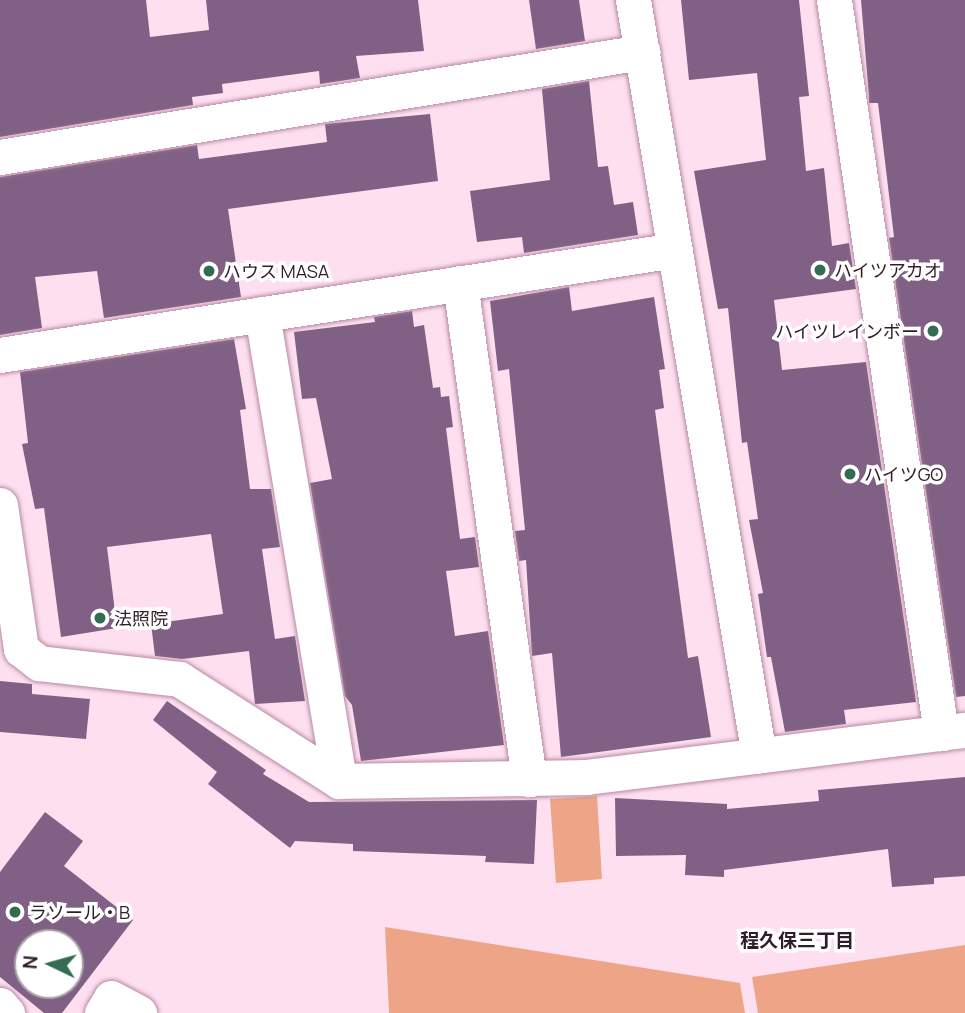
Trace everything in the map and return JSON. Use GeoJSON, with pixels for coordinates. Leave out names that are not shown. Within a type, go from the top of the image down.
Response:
{"type":"FeatureCollection","features":[{"type":"Feature","properties":{"kind":"street"},"geometry":{"type":"LineString","coordinates":[[633,0],[759,756]]}},
{"type":"Feature","properties":{"kind":"street"},"geometry":{"type":"LineString","coordinates":[[0,505],[21,649],[39,663],[179,679],[339,781],[586,777],[953,732],[834,0]]}},
{"type":"Feature","properties":{"kind":"street"},"geometry":{"type":"LineString","coordinates":[[0,157],[642,52]]}},
{"type":"Feature","properties":{"kind":"street"},"geometry":{"type":"LineString","coordinates":[[0,355],[675,250]]}},
{"type":"Feature","properties":{"kind":"street"},"geometry":{"type":"LineString","coordinates":[[460,284],[529,779]]}},
{"type":"Feature","properties":{"kind":"street"},"geometry":{"type":"LineString","coordinates":[[262,314],[339,781]]}},
{"type":"Feature","properties":{"kind":"street"},"geometry":{"type":"LineString","coordinates":[[102,1013],[111,998],[139,1013]]}},
{"type":"Feature","properties":{"kind":"street"},"geometry":{"type":"LineString","coordinates":[[0,1005],[7,1013]]}},
{"type":"Feature","properties":{"kind":"shaded area"},"geometry":{"type":"Polygon","coordinates":[[[597,796],[602,879],[556,883],[550,799],[597,796]]]}},
{"type":"Feature","properties":{"kind":"shaded area"},"geometry":{"type":"Polygon","coordinates":[[[385,927],[740,983],[745,1013],[389,1013],[385,927]]]}},
{"type":"Feature","properties":{"kind":"shaded area"},"geometry":{"type":"Polygon","coordinates":[[[965,945],[965,1013],[758,1013],[752,977],[965,945]]]}},
{"type":"Feature","properties":{"kind":"building"},"geometry":{"type":"Polygon","coordinates":[[[0,0],[146,0],[150,37],[209,30],[206,0],[418,0],[424,51],[356,56],[360,78],[320,84],[319,71],[222,84],[223,93],[192,97],[193,105],[0,137],[0,0]]]}},
{"type":"Feature","properties":{"kind":"building"},"geometry":{"type":"Polygon","coordinates":[[[529,0],[579,0],[585,41],[536,49],[529,0]]]}},
{"type":"Feature","properties":{"kind":"building"},"geometry":{"type":"Polygon","coordinates":[[[681,0],[799,0],[809,96],[799,97],[806,171],[824,168],[832,246],[849,243],[856,289],[774,300],[782,370],[866,362],[916,702],[844,710],[846,724],[785,732],[771,657],[767,657],[758,594],[763,593],[749,520],[758,519],[747,442],[742,443],[728,308],[718,309],[694,171],[766,160],[757,73],[689,80],[681,0]]]}},
{"type":"Feature","properties":{"kind":"building"},"geometry":{"type":"Polygon","coordinates":[[[861,0],[965,0],[965,696],[956,697],[889,238],[894,237],[878,103],[869,103],[861,0]]]}},
{"type":"Feature","properties":{"kind":"building"},"geometry":{"type":"Polygon","coordinates":[[[589,81],[598,167],[608,166],[614,205],[633,202],[638,235],[524,253],[522,237],[477,242],[470,191],[550,180],[542,89],[589,81]]]}},
{"type":"Feature","properties":{"kind":"building"},"geometry":{"type":"Polygon","coordinates":[[[430,114],[438,181],[228,209],[241,297],[104,318],[97,271],[35,277],[42,328],[0,335],[0,177],[197,145],[199,159],[327,142],[325,124],[430,114]]]}},
{"type":"Feature","properties":{"kind":"building"},"geometry":{"type":"Polygon","coordinates":[[[569,287],[572,311],[654,297],[665,369],[659,370],[664,408],[655,410],[688,658],[698,656],[711,737],[561,757],[552,653],[532,656],[526,560],[519,561],[515,531],[525,530],[509,369],[498,371],[490,301],[569,287]]]}},
{"type":"Feature","properties":{"kind":"building"},"geometry":{"type":"Polygon","coordinates":[[[412,311],[414,327],[424,325],[433,388],[440,387],[441,397],[449,396],[453,427],[446,428],[460,539],[475,537],[479,567],[446,571],[455,636],[488,631],[504,745],[361,761],[352,705],[345,696],[310,483],[332,479],[316,398],[302,399],[294,332],[375,322],[374,317],[412,311]]]}},
{"type":"Feature","properties":{"kind":"building"},"geometry":{"type":"Polygon","coordinates":[[[234,339],[246,409],[240,410],[250,489],[271,489],[280,547],[262,549],[275,639],[295,636],[305,701],[255,704],[249,651],[182,659],[155,656],[151,624],[223,614],[211,534],[107,547],[117,628],[61,637],[44,508],[35,509],[22,444],[28,443],[20,372],[234,339]]]}},
{"type":"Feature","properties":{"kind":"building"},"geometry":{"type":"Polygon","coordinates":[[[0,681],[32,684],[32,694],[90,699],[86,739],[0,732],[0,681]]]}},
{"type":"Feature","properties":{"kind":"building"},"geometry":{"type":"Polygon","coordinates":[[[167,701],[266,770],[263,774],[309,802],[537,800],[534,864],[485,862],[486,856],[353,851],[353,844],[295,841],[290,848],[208,784],[217,772],[153,720],[167,701]]]}},
{"type":"Feature","properties":{"kind":"building"},"geometry":{"type":"Polygon","coordinates":[[[965,777],[965,876],[934,878],[934,884],[892,887],[888,849],[724,870],[724,877],[685,875],[686,855],[616,856],[615,798],[727,804],[727,809],[819,801],[818,790],[965,777]]]}},
{"type":"Feature","properties":{"kind":"building"},"geometry":{"type":"Polygon","coordinates":[[[45,812],[83,841],[64,866],[133,920],[84,984],[84,929],[14,929],[14,988],[0,977],[0,872],[45,812]]]}},
{"type":"Feature","properties":{"kind":"building"},"geometry":{"type":"Polygon","coordinates":[[[27,999],[73,999],[62,1013],[44,1013],[27,999]]]}},
{"type":"Feature","properties":{"kind":"place","name":"ハイツアカオ"},"geometry":{"type":"Point","coordinates":[820,270]}},
{"type":"Feature","properties":{"kind":"place","name":"ハウス MASA"},"geometry":{"type":"Point","coordinates":[209,271]}},
{"type":"Feature","properties":{"kind":"place","name":"ハイツレインボー"},"geometry":{"type":"Point","coordinates":[933,331]}},
{"type":"Feature","properties":{"kind":"place","name":"ハイツGO"},"geometry":{"type":"Point","coordinates":[850,474]}},
{"type":"Feature","properties":{"kind":"place","name":"法照院"},"geometry":{"type":"Point","coordinates":[100,618]}},
{"type":"Feature","properties":{"kind":"place","name":"ラソール・B"},"geometry":{"type":"Point","coordinates":[15,912]}},
{"type":"Feature","properties":{"kind":"district","name":"程久保三丁目"},"geometry":{"type":"Point","coordinates":[797,941]}}]}
